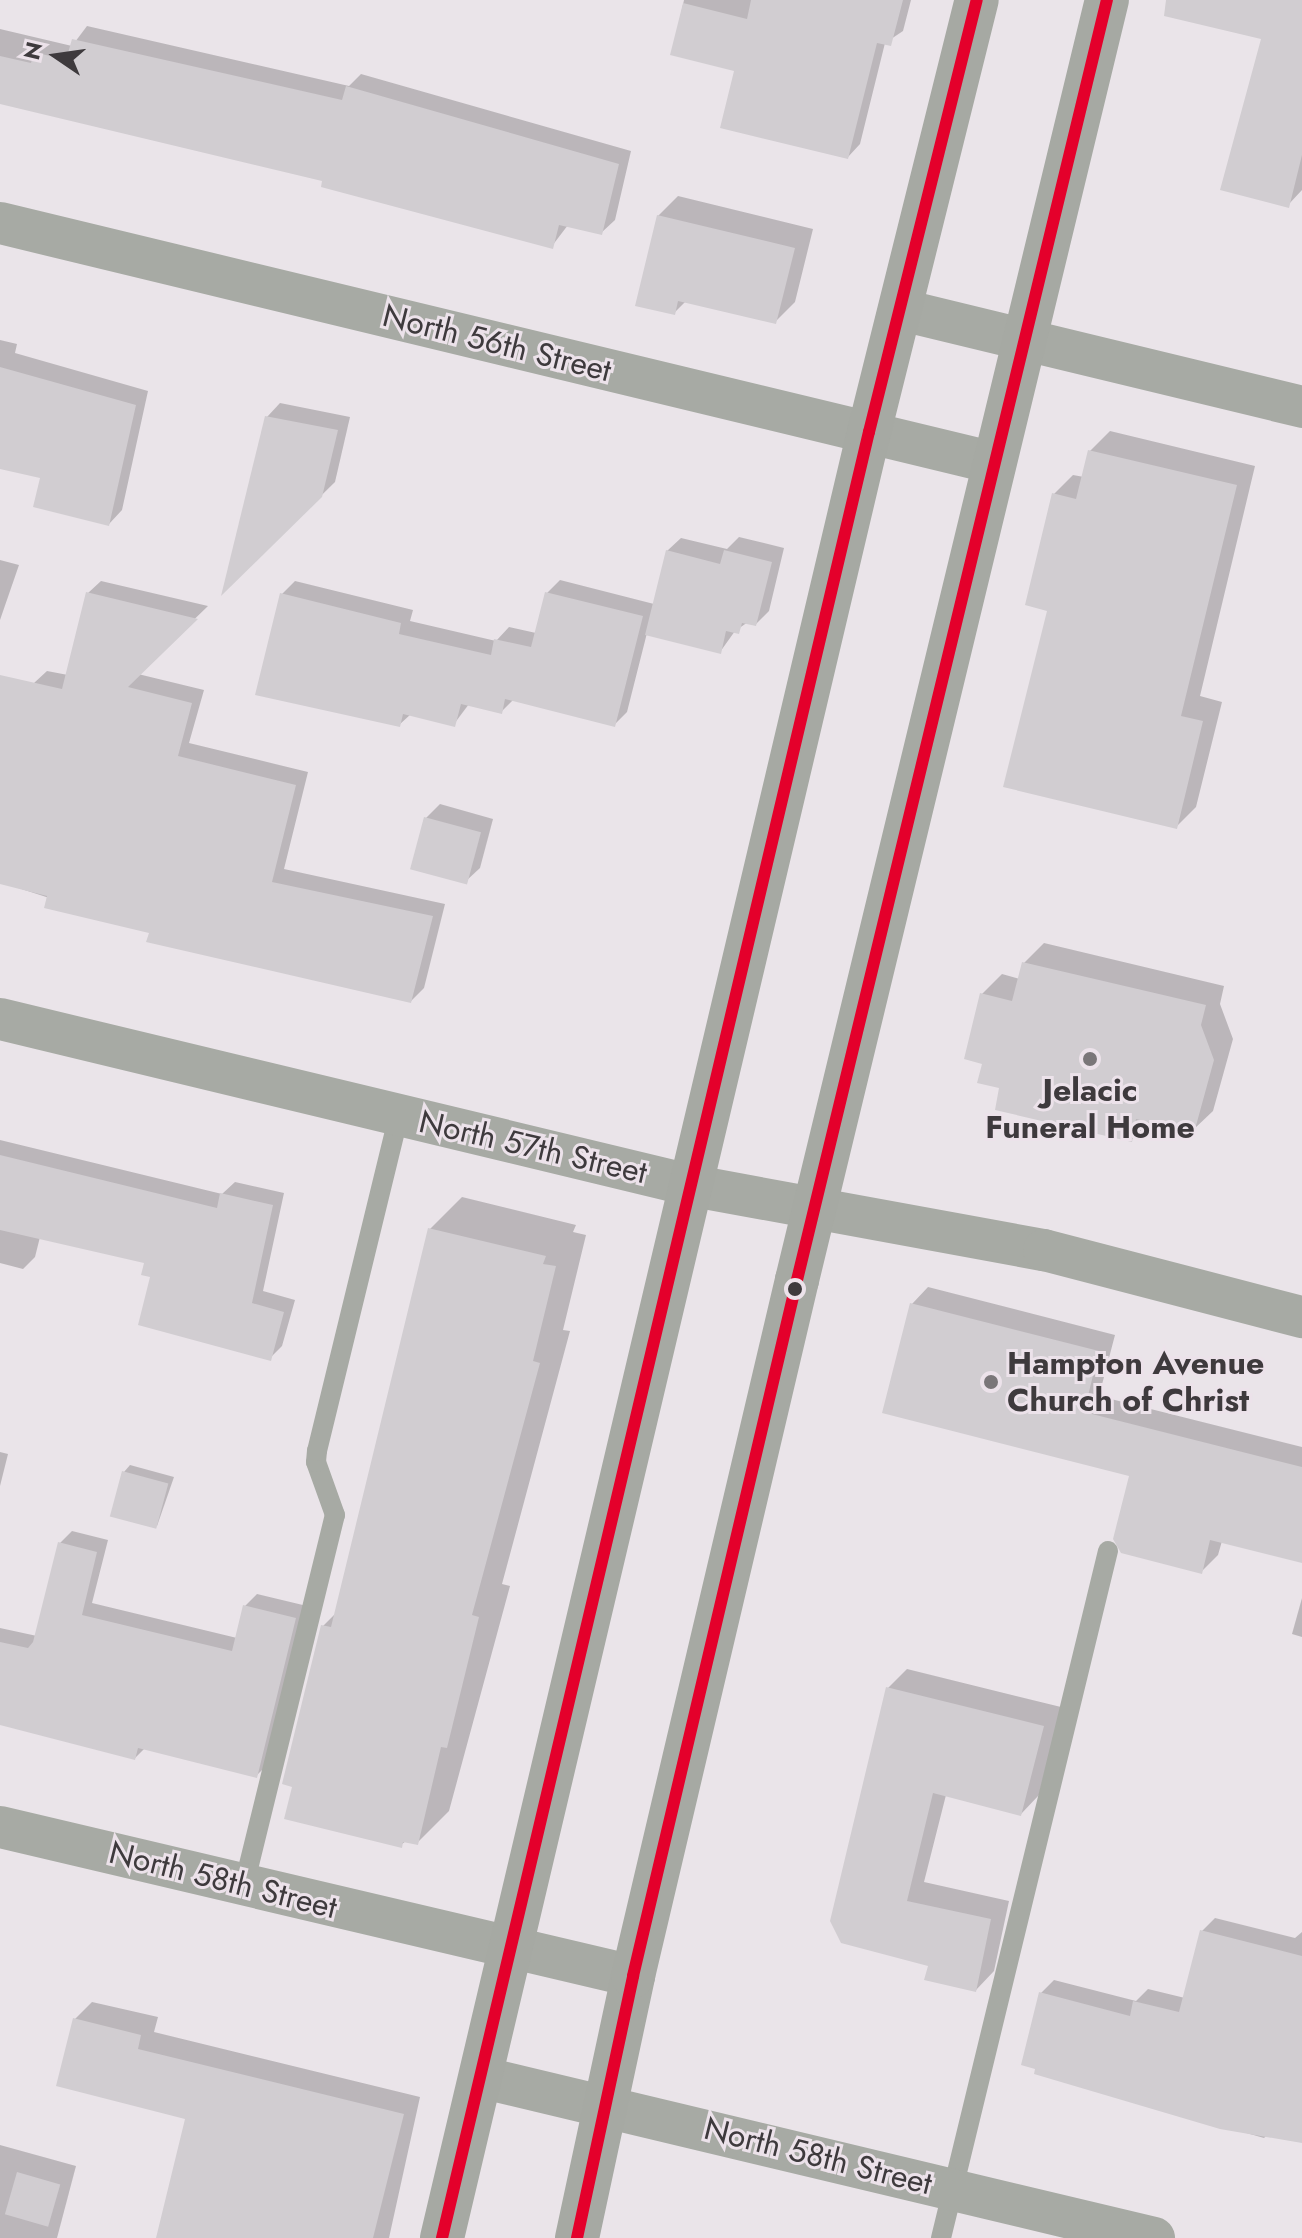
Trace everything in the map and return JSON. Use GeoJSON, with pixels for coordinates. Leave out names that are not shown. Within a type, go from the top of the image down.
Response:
{"type":"FeatureCollection","features":[{"type":"Feature","properties":{"kind":"main road"},"geometry":{"type":"LineString","coordinates":[[442,2238],[694,1186],[869,432],[902,310],[977,0]]}},
{"type":"Feature","properties":{"kind":"main road"},"geometry":{"type":"LineString","coordinates":[[577,2238],[609,2105],[633,1976],[1107,0]]}},
{"type":"Feature","properties":{"kind":"street","name":"North 56th Street"},"geometry":{"type":"LineString","coordinates":[[0,223],[994,463]]}},
{"type":"Feature","properties":{"kind":"street"},"geometry":{"type":"LineString","coordinates":[[902,310],[1302,407]]}},
{"type":"Feature","properties":{"kind":"street","name":"North 57th Street"},"geometry":{"type":"LineString","coordinates":[[0,1019],[694,1186],[1044,1250],[1302,1317]]}},
{"type":"Feature","properties":{"kind":"street","name":"North 58th Street"},"geometry":{"type":"LineString","coordinates":[[0,1827],[633,1976]]}},
{"type":"Feature","properties":{"kind":"street","name":"North 58th Street"},"geometry":{"type":"LineString","coordinates":[[480,2077],[609,2105],[1154,2238]]}},
{"type":"Feature","properties":{"kind":"lane"},"geometry":{"type":"LineString","coordinates":[[244,1885],[335,1515],[316,1462],[317,1451],[399,1115]]}},
{"type":"Feature","properties":{"kind":"lane"},"geometry":{"type":"LineString","coordinates":[[941,2238],[1108,1551]]}},
{"type":"Feature","properties":{"kind":"building"},"geometry":{"type":"Polygon","coordinates":[[[751,0],[903,0],[891,46],[877,43],[848,159],[720,128],[734,71],[670,55],[683,3],[747,19],[751,0]]]}},
{"type":"Feature","properties":{"kind":"building"},"geometry":{"type":"Polygon","coordinates":[[[1166,0],[1302,0],[1302,155],[1289,208],[1220,190],[1261,39],[1164,16],[1166,0]]]}},
{"type":"Feature","properties":{"kind":"building"},"geometry":{"type":"Polygon","coordinates":[[[72,39],[342,100],[346,86],[619,164],[602,235],[559,225],[553,249],[321,187],[322,181],[0,104],[0,56],[31,63],[34,52],[66,60],[72,39]]]}},
{"type":"Feature","properties":{"kind":"building"},"geometry":{"type":"Polygon","coordinates":[[[657,215],[795,248],[776,324],[678,301],[675,315],[635,306],[657,215]]]}},
{"type":"Feature","properties":{"kind":"building"},"geometry":{"type":"Polygon","coordinates":[[[0,367],[136,405],[109,526],[33,507],[40,478],[0,469],[0,367]]]}},
{"type":"Feature","properties":{"kind":"building"},"geometry":{"type":"Polygon","coordinates":[[[265,416],[338,430],[322,497],[221,596],[265,416]]]}},
{"type":"Feature","properties":{"kind":"building"},"geometry":{"type":"Polygon","coordinates":[[[1088,450],[1237,485],[1181,716],[1203,721],[1177,829],[1003,787],[1047,611],[1025,605],[1052,493],[1076,499],[1088,450]]]}},
{"type":"Feature","properties":{"kind":"building"},"geometry":{"type":"Polygon","coordinates":[[[666,550],[720,564],[724,550],[772,562],[756,626],[742,623],[739,634],[726,631],[721,654],[645,635],[666,550]]]}},
{"type":"Feature","properties":{"kind":"building"},"geometry":{"type":"Polygon","coordinates":[[[86,592],[198,619],[128,687],[192,703],[178,756],[296,785],[272,882],[433,916],[411,1003],[146,942],[149,933],[44,908],[47,896],[0,884],[0,675],[62,689],[86,592]]]}},
{"type":"Feature","properties":{"kind":"building"},"geometry":{"type":"Polygon","coordinates":[[[545,592],[643,616],[615,727],[505,699],[502,714],[461,704],[455,727],[403,714],[400,727],[255,695],[280,593],[401,623],[399,634],[491,655],[494,639],[531,647],[545,592]]]}},
{"type":"Feature","properties":{"kind":"building"},"geometry":{"type":"Polygon","coordinates":[[[424,817],[481,832],[467,884],[410,869],[424,817]]]}},
{"type":"Feature","properties":{"kind":"building","name":"Jelacic Funeral Home"},"geometry":{"type":"Polygon","coordinates":[[[1022,962],[1206,1005],[1201,1025],[1214,1060],[1194,1133],[1136,1119],[1132,1142],[995,1110],[999,1088],[977,1083],[982,1064],[964,1059],[980,993],[1012,1001],[1022,962]]]}},
{"type":"Feature","properties":{"kind":"building"},"geometry":{"type":"Polygon","coordinates":[[[0,1155],[217,1208],[220,1193],[273,1205],[252,1303],[284,1312],[271,1361],[138,1325],[150,1277],[141,1275],[144,1263],[0,1230],[0,1155]]]}},
{"type":"Feature","properties":{"kind":"building"},"geometry":{"type":"Polygon","coordinates":[[[428,1228],[546,1256],[543,1264],[556,1266],[533,1361],[540,1363],[472,1615],[479,1617],[447,1748],[441,1747],[418,1845],[403,1842],[402,1848],[284,1819],[292,1787],[282,1784],[321,1625],[331,1627],[428,1228]]]}},
{"type":"Feature","properties":{"kind":"building"},"geometry":{"type":"Polygon","coordinates":[[[910,1303],[1099,1351],[1084,1412],[1302,1467],[1302,1563],[1210,1540],[1202,1574],[1121,1553],[1113,1539],[1129,1476],[882,1413],[910,1303]]]}},
{"type":"Feature","properties":{"kind":"building"},"geometry":{"type":"Polygon","coordinates":[[[122,1471],[168,1483],[156,1529],[110,1516],[122,1471]]]}},
{"type":"Feature","properties":{"kind":"building"},"geometry":{"type":"Polygon","coordinates":[[[58,1542],[97,1552],[82,1615],[232,1651],[243,1605],[296,1618],[257,1778],[138,1748],[135,1760],[0,1725],[0,1642],[28,1648],[33,1642],[58,1542]]]}},
{"type":"Feature","properties":{"kind":"building"},"geometry":{"type":"Polygon","coordinates":[[[886,1687],[1044,1726],[1021,1816],[933,1793],[907,1901],[991,1919],[976,1992],[924,1980],[928,1966],[841,1943],[830,1921],[886,1687]]]}},
{"type":"Feature","properties":{"kind":"building"},"geometry":{"type":"Polygon","coordinates":[[[1200,1930],[1302,1956],[1302,2143],[1220,2129],[1034,2074],[1035,2069],[1021,2065],[1039,1992],[1130,2016],[1133,2001],[1179,2012],[1200,1930]]]}},
{"type":"Feature","properties":{"kind":"building"},"geometry":{"type":"Polygon","coordinates":[[[73,2018],[141,2035],[138,2049],[404,2114],[373,2238],[156,2238],[185,2119],[56,2086],[73,2018]]]}},
{"type":"Feature","properties":{"kind":"building"},"geometry":{"type":"Polygon","coordinates":[[[17,2172],[60,2184],[48,2227],[5,2214],[17,2172]]]}},
{"type":"Feature","properties":{"kind":"transit line"},"geometry":{"type":"LineString","coordinates":[[442,2238],[869,432],[977,0]]}},
{"type":"Feature","properties":{"kind":"transit line"},"geometry":{"type":"LineString","coordinates":[[577,2238],[633,1976],[797,1280],[1107,0]]}},
{"type":"Feature","properties":{"kind":"place","name":"Jelacic Funeral Home"},"geometry":{"type":"Point","coordinates":[1090,1059]}},
{"type":"Feature","properties":{"kind":"place","name":"Hampton Avenue Church of Christ"},"geometry":{"type":"Point","coordinates":[991,1382]}}]}
